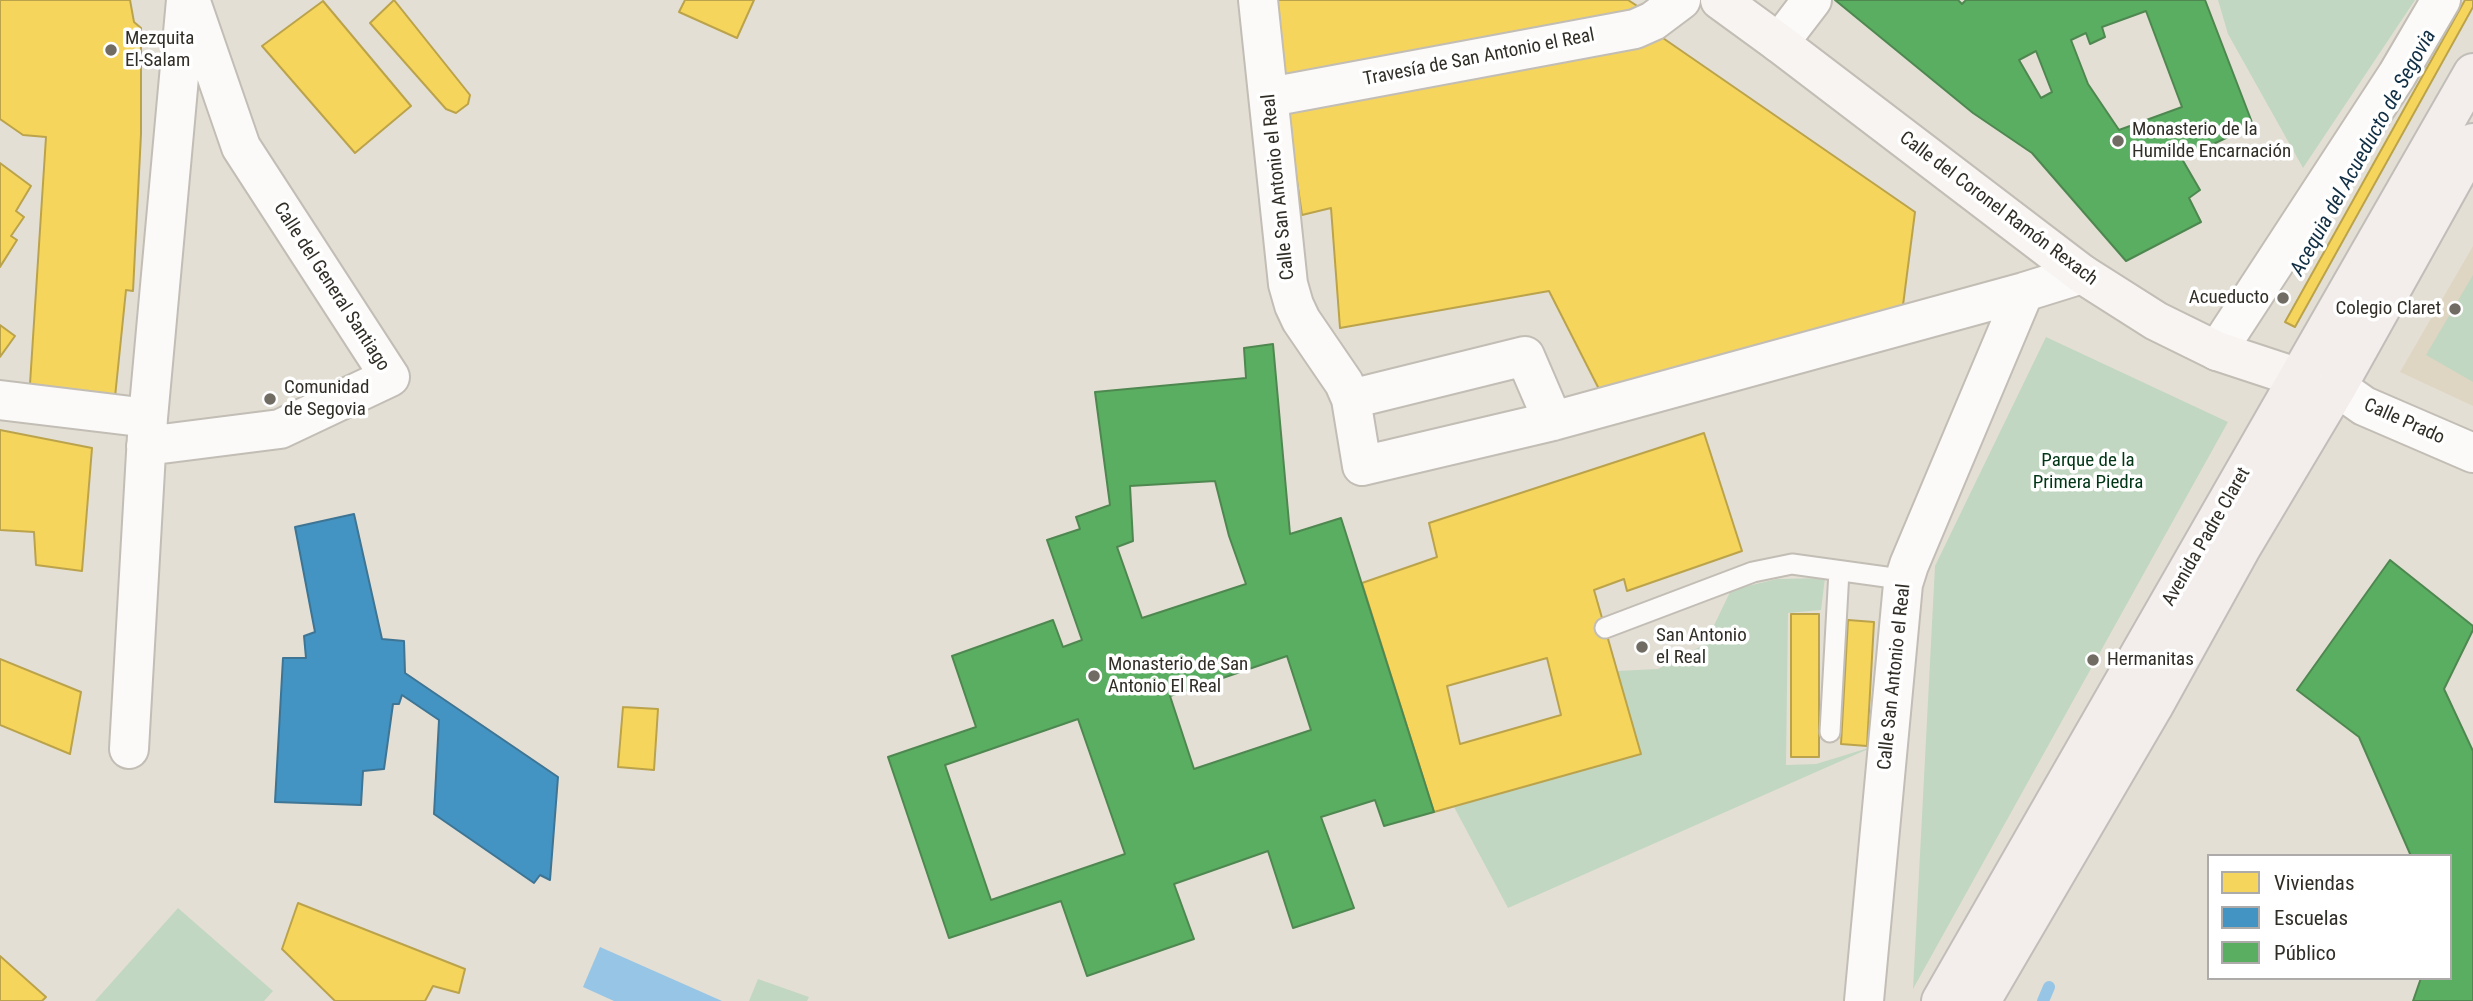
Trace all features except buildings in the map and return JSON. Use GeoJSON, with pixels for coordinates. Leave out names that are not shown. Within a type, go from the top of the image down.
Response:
{"type":"FeatureCollection","features":[{"type":"Feature","properties":{"kind":"main road","name":"Calle del Coronel Ramón Rexach"},"geometry":{"type":"LineString","coordinates":[[1720,0],[2082,274],[2156,321],[2217,351],[2299,379]]}},
{"type":"Feature","properties":{"kind":"main road","name":"Avenida Padre Claret"},"geometry":{"type":"LineString","coordinates":[[1941,1001],[2473,72]]}},
{"type":"Feature","properties":{"kind":"main road","name":"Avenida Padre Claret"},"geometry":{"type":"LineString","coordinates":[[1981,1001],[2345,372],[2473,143]]}},
{"type":"Feature","properties":{"kind":"main road"},"geometry":{"type":"LineString","coordinates":[[2299,379],[2320,376],[2335,370],[2345,372]]}},
{"type":"Feature","properties":{"kind":"main road"},"geometry":{"type":"LineString","coordinates":[[2299,379],[2314,398],[2315,423]]}},
{"type":"Feature","properties":{"kind":"street","name":"Calle del General Santiago"},"geometry":{"type":"LineString","coordinates":[[147,432],[279,429],[390,377],[241,147],[188,0]]}},
{"type":"Feature","properties":{"kind":"street","name":"Calle del General Santiago"},"geometry":{"type":"LineString","coordinates":[[129,749],[147,432],[188,0]]}},
{"type":"Feature","properties":{"kind":"street","name":"Calle San Antonio el Real"},"geometry":{"type":"LineString","coordinates":[[1258,0],[1288,284],[1301,320],[1352,399],[1362,466],[1553,421],[2082,274]]}},
{"type":"Feature","properties":{"kind":"street","name":"Travesía de San Antonio el Real"},"geometry":{"type":"LineString","coordinates":[[1270,97],[1634,29],[1653,21],[1681,0]]}},
{"type":"Feature","properties":{"kind":"street"},"geometry":{"type":"LineString","coordinates":[[1779,43],[1812,0]]}},
{"type":"Feature","properties":{"kind":"street"},"geometry":{"type":"LineString","coordinates":[[2217,351],[2397,75],[2441,0]]}},
{"type":"Feature","properties":{"kind":"street","name":"Calle San Antonio el Real"},"geometry":{"type":"LineString","coordinates":[[1864,1001],[1903,584],[2024,292]]}},
{"type":"Feature","properties":{"kind":"street"},"geometry":{"type":"LineString","coordinates":[[1352,399],[1525,356],[1553,421]]}},
{"type":"Feature","properties":{"kind":"street","name":"Calle Prado"},"geometry":{"type":"LineString","coordinates":[[2345,372],[2364,406],[2473,453]]}},
{"type":"Feature","properties":{"kind":"street"},"geometry":{"type":"LineString","coordinates":[[0,400],[147,432]]}},
{"type":"Feature","properties":{"kind":"lane","name":"Calle Prado"},"geometry":{"type":"LineString","coordinates":[[2345,372],[2379,395],[2473,434]]}},
{"type":"Feature","properties":{"kind":"lane"},"geometry":{"type":"LineString","coordinates":[[1605,628],[1753,572],[1792,564],[1886,577],[1903,584]]}},
{"type":"Feature","properties":{"kind":"lane"},"geometry":{"type":"LineString","coordinates":[[1830,732],[1839,570]]}},
{"type":"Feature","properties":{"kind":"shaded area","name":"Colegio Claret"},"geometry":{"type":"Polygon","coordinates":[[[2473,246],[2473,406],[2400,372],[2473,246]]]}},
{"type":"Feature","properties":{"kind":"green space"},"geometry":{"type":"Polygon","coordinates":[[[2218,0],[2415,0],[2303,168],[2228,34],[2218,0]]]}},
{"type":"Feature","properties":{"kind":"green space"},"geometry":{"type":"Polygon","coordinates":[[[2473,275],[2473,382],[2426,355],[2473,275]]]}},
{"type":"Feature","properties":{"kind":"green space","name":"Parque de la Primera Piedra"},"geometry":{"type":"Polygon","coordinates":[[[2046,337],[2228,422],[1913,989],[1935,566],[2046,337]]]}},
{"type":"Feature","properties":{"kind":"green space"},"geometry":{"type":"Polygon","coordinates":[[[1825,578],[1821,610],[1788,613],[1786,765],[1816,764],[1875,746],[1508,908],[1454,807],[1641,754],[1617,671],[1658,669],[1705,644],[1731,590],[1777,579],[1825,578]]]}},
{"type":"Feature","properties":{"kind":"green space"},"geometry":{"type":"Polygon","coordinates":[[[178,908],[273,991],[264,1001],[95,1001],[178,908]]]}},
{"type":"Feature","properties":{"kind":"green space"},"geometry":{"type":"Polygon","coordinates":[[[758,979],[809,997],[807,1001],[749,1001],[758,979]]]}},
{"type":"Feature","properties":{"kind":"water"},"geometry":{"type":"Polygon","coordinates":[[[600,947],[722,1001],[614,1001],[583,987],[600,947]]]}},
{"type":"Feature","properties":{"kind":"waterway","name":"Acequia del Acueducto de Segovia"},"geometry":{"type":"LineString","coordinates":[[2043,1001],[2049,987]]}},
{"type":"Feature","properties":{"kind":"place","name":"Mezquita El-Salam"},"geometry":{"type":"Point","coordinates":[111,50]}},
{"type":"Feature","properties":{"kind":"place","name":"Monasterio de la Humilde Encarnación"},"geometry":{"type":"Point","coordinates":[2118,141]}},
{"type":"Feature","properties":{"kind":"place","name":"Acueducto"},"geometry":{"type":"Point","coordinates":[2283,298]}},
{"type":"Feature","properties":{"kind":"place","name":"Colegio Claret"},"geometry":{"type":"Point","coordinates":[2455,309]}},
{"type":"Feature","properties":{"kind":"place","name":"Comunidad de Segovia"},"geometry":{"type":"Point","coordinates":[270,399]}},
{"type":"Feature","properties":{"kind":"place","name":"San Antonio el Real"},"geometry":{"type":"Point","coordinates":[1642,647]}},
{"type":"Feature","properties":{"kind":"place","name":"Hermanitas"},"geometry":{"type":"Point","coordinates":[2093,660]}},
{"type":"Feature","properties":{"kind":"place","name":"Monasterio de San Antonio El Real"},"geometry":{"type":"Point","coordinates":[1094,676]}}]}
